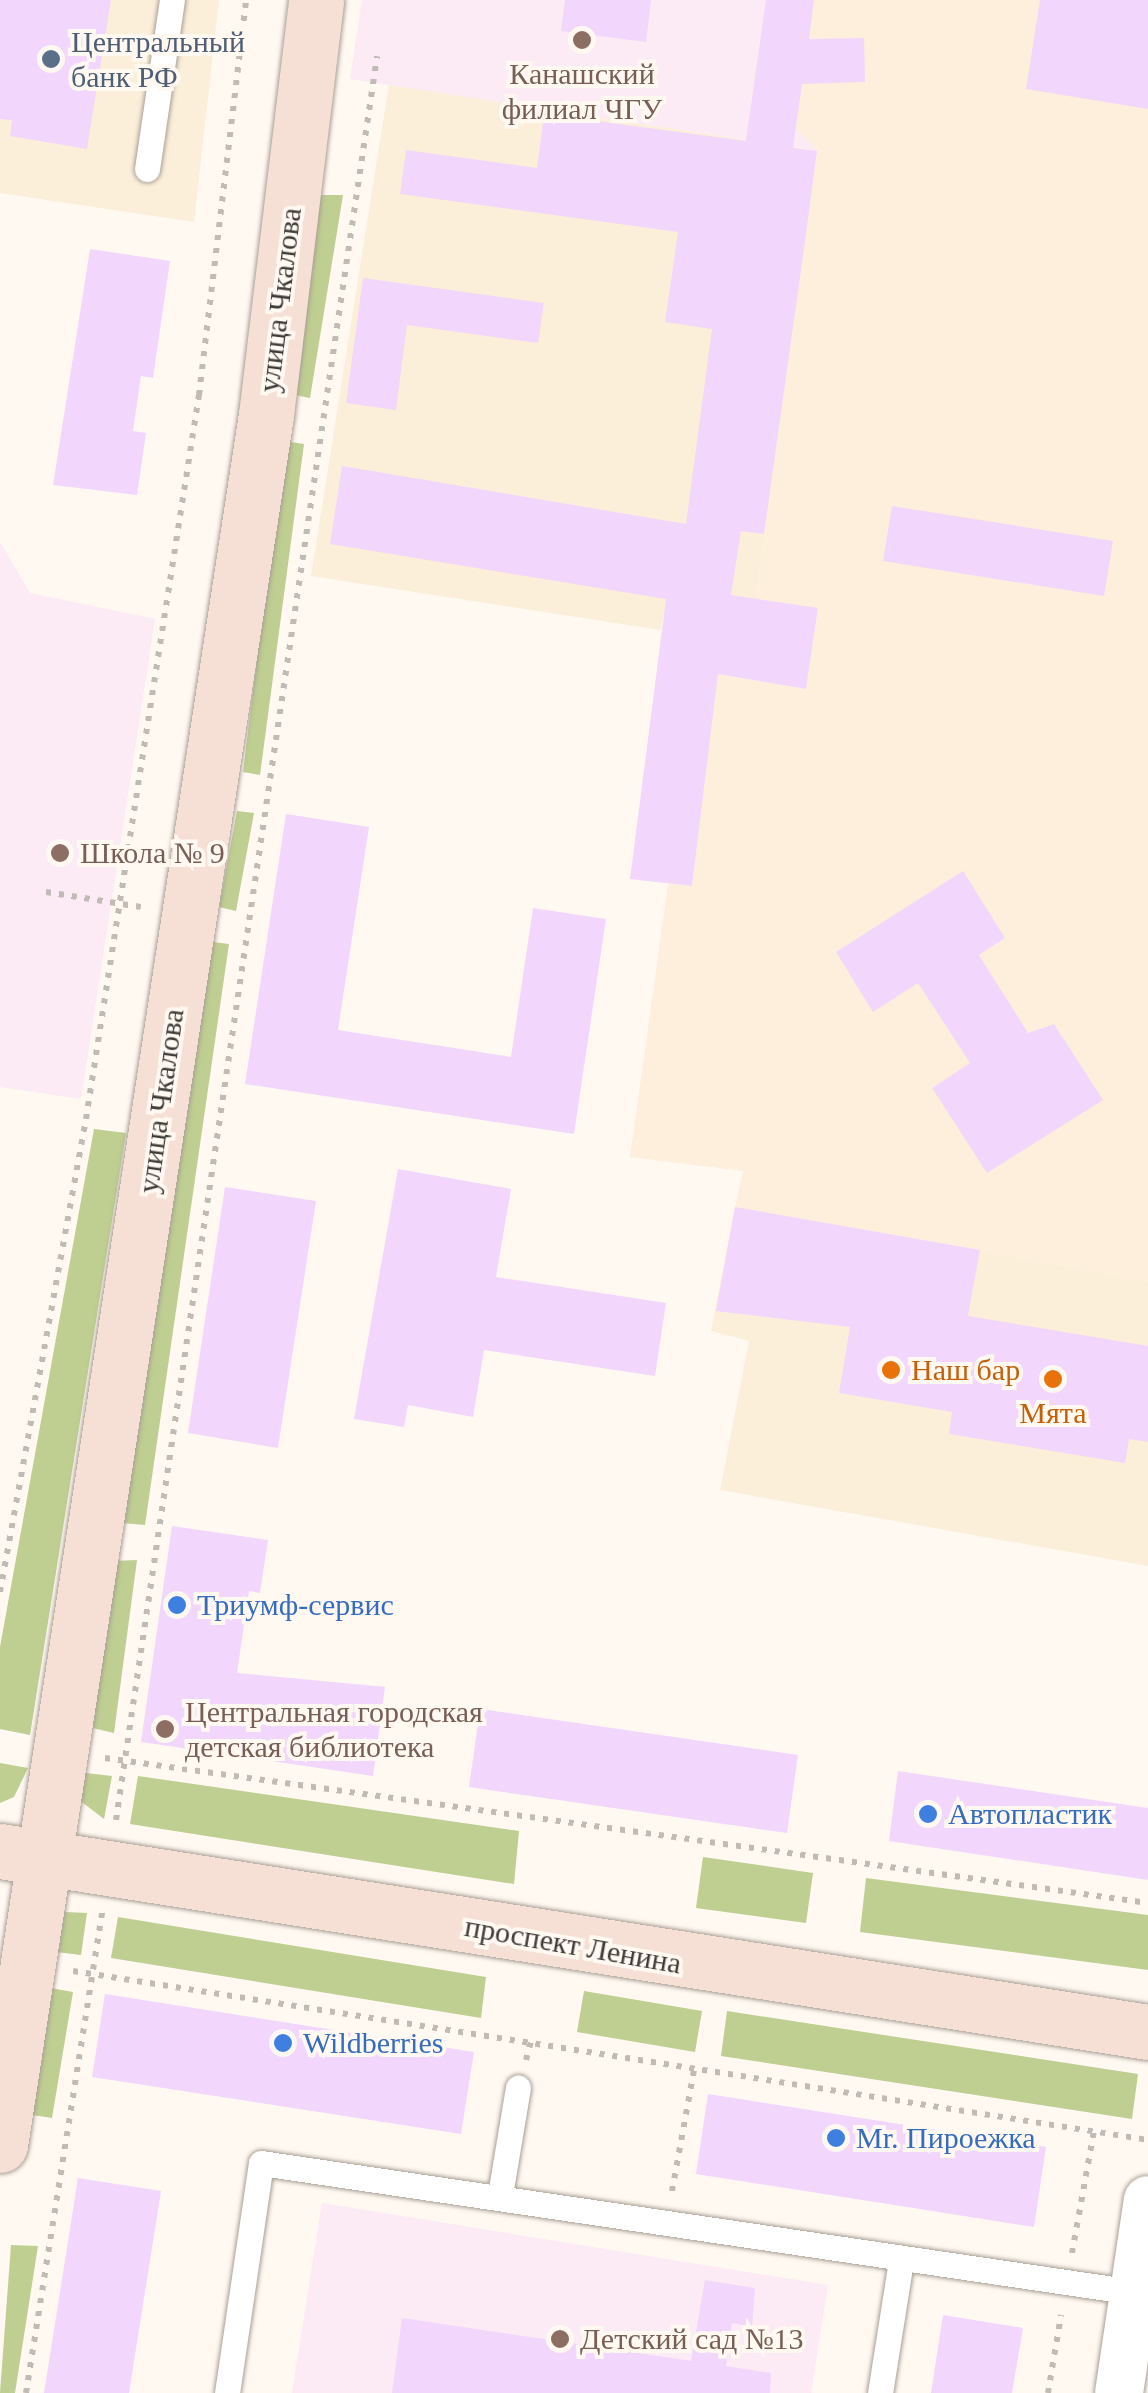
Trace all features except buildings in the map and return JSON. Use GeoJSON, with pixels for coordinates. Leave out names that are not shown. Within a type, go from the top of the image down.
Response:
{"type":"FeatureCollection","features":[{"type":"Feature","properties":{"kind":"main road","name":"улица Чкалова"},"geometry":{"type":"LineString","coordinates":[[0,2145],[26,1965],[20,1854],[56,1752],[266,415],[316,0]]}},
{"type":"Feature","properties":{"kind":"main road","name":"проспект Ленина"},"geometry":{"type":"LineString","coordinates":[[20,1854],[1148,2032]]}},
{"type":"Feature","properties":{"kind":"street"},"geometry":{"type":"LineString","coordinates":[[1118,2393],[1148,2200]]}},
{"type":"Feature","properties":{"kind":"lane"},"geometry":{"type":"LineString","coordinates":[[147,169],[172,0]]}},
{"type":"Feature","properties":{"kind":"lane"},"geometry":{"type":"LineString","coordinates":[[500,2196],[518,2088]]}},
{"type":"Feature","properties":{"kind":"lane"},"geometry":{"type":"LineString","coordinates":[[227,2393],[261,2162],[666,2221],[902,2261],[1134,2292]]}},
{"type":"Feature","properties":{"kind":"lane"},"geometry":{"type":"LineString","coordinates":[[880,2393],[902,2261]]}},
{"type":"Feature","properties":{"kind":"path"},"geometry":{"type":"LineString","coordinates":[[0,1592],[86,1118],[200,395],[246,0]]}},
{"type":"Feature","properties":{"kind":"path"},"geometry":{"type":"LineString","coordinates":[[26,2393],[109,1868],[377,56]]}},
{"type":"Feature","properties":{"kind":"path"},"geometry":{"type":"LineString","coordinates":[[56,1752],[1148,1903]]}},
{"type":"Feature","properties":{"kind":"path"},"geometry":{"type":"LineString","coordinates":[[26,1965],[695,2065],[1148,2140]]}},
{"type":"Feature","properties":{"kind":"path"},"geometry":{"type":"LineString","coordinates":[[666,2221],[695,2065]]}},
{"type":"Feature","properties":{"kind":"shaded area"},"geometry":{"type":"Polygon","coordinates":[[[0,0],[219,0],[194,222],[0,193],[0,0]]]}},
{"type":"Feature","properties":{"kind":"shaded area","name":"Канашский филиал ЧГУ"},"geometry":{"type":"Polygon","coordinates":[[[362,0],[814,0],[796,128],[817,151],[350,79],[362,0]]]}},
{"type":"Feature","properties":{"kind":"shaded area"},"geometry":{"type":"Polygon","coordinates":[[[814,0],[1148,0],[1148,1281],[735,1207],[743,1171],[630,1157],[668,884],[692,885],[718,674],[806,689],[818,609],[756,599],[817,151],[796,128],[814,0]]]}},
{"type":"Feature","properties":{"kind":"shaded area"},"geometry":{"type":"Polygon","coordinates":[[[389,84],[817,151],[756,599],[669,586],[661,630],[311,576],[389,84]]]}},
{"type":"Feature","properties":{"kind":"shaded area","name":"Школа № 9"},"geometry":{"type":"Polygon","coordinates":[[[0,542],[30,593],[155,619],[81,1099],[0,1087],[0,542]]]}},
{"type":"Feature","properties":{"kind":"shaded area"},"geometry":{"type":"Polygon","coordinates":[[[735,1207],[1148,1281],[1148,1566],[720,1490],[749,1341],[711,1331],[735,1207]]]}},
{"type":"Feature","properties":{"kind":"shaded area","name":"Детский сад №13"},"geometry":{"type":"Polygon","coordinates":[[[322,2203],[828,2285],[811,2393],[292,2393],[322,2203]]]}},
{"type":"Feature","properties":{"kind":"green space"},"geometry":{"type":"Polygon","coordinates":[[[320,195],[343,195],[310,398],[290,394],[320,195]]]}},
{"type":"Feature","properties":{"kind":"green space"},"geometry":{"type":"Polygon","coordinates":[[[284,441],[304,444],[260,775],[243,772],[284,441]]]}},
{"type":"Feature","properties":{"kind":"green space"},"geometry":{"type":"Polygon","coordinates":[[[237,811],[254,813],[236,911],[219,907],[237,811]]]}},
{"type":"Feature","properties":{"kind":"green space"},"geometry":{"type":"Polygon","coordinates":[[[213,942],[229,944],[145,1525],[122,1523],[213,942]]]}},
{"type":"Feature","properties":{"kind":"green space"},"geometry":{"type":"Polygon","coordinates":[[[94,1129],[126,1133],[30,1735],[0,1729],[0,1647],[94,1129]]]}},
{"type":"Feature","properties":{"kind":"green space"},"geometry":{"type":"Polygon","coordinates":[[[137,1560],[114,1733],[84,1726],[114,1561],[137,1560]]]}},
{"type":"Feature","properties":{"kind":"green space"},"geometry":{"type":"Polygon","coordinates":[[[0,1763],[28,1768],[14,1797],[0,1803],[0,1763]]]}},
{"type":"Feature","properties":{"kind":"green space"},"geometry":{"type":"Polygon","coordinates":[[[77,1772],[112,1776],[104,1819],[74,1796],[77,1772]]]}},
{"type":"Feature","properties":{"kind":"green space"},"geometry":{"type":"Polygon","coordinates":[[[138,1776],[519,1831],[514,1884],[130,1824],[138,1776]]]}},
{"type":"Feature","properties":{"kind":"green space"},"geometry":{"type":"Polygon","coordinates":[[[703,1857],[813,1873],[806,1923],[696,1908],[703,1857]]]}},
{"type":"Feature","properties":{"kind":"green space"},"geometry":{"type":"Polygon","coordinates":[[[866,1878],[1148,1915],[1148,1970],[860,1932],[866,1878]]]}},
{"type":"Feature","properties":{"kind":"green space"},"geometry":{"type":"Polygon","coordinates":[[[65,1912],[87,1913],[81,1955],[47,1951],[51,1922],[65,1912]]]}},
{"type":"Feature","properties":{"kind":"green space"},"geometry":{"type":"Polygon","coordinates":[[[118,1917],[486,1977],[481,2018],[111,1958],[118,1917]]]}},
{"type":"Feature","properties":{"kind":"green space"},"geometry":{"type":"Polygon","coordinates":[[[39,1986],[73,1992],[52,2118],[19,2113],[39,1986]]]}},
{"type":"Feature","properties":{"kind":"green space"},"geometry":{"type":"Polygon","coordinates":[[[584,1991],[702,2011],[695,2052],[577,2032],[584,1991]]]}},
{"type":"Feature","properties":{"kind":"green space"},"geometry":{"type":"Polygon","coordinates":[[[727,2011],[1138,2074],[1132,2119],[721,2056],[727,2011]]]}},
{"type":"Feature","properties":{"kind":"green space"},"geometry":{"type":"Polygon","coordinates":[[[11,2245],[38,2246],[15,2393],[0,2393],[11,2245]]]}},
{"type":"Feature","properties":{"kind":"place","name":"Канашский филиал ЧГУ"},"geometry":{"type":"Point","coordinates":[582,40]}},
{"type":"Feature","properties":{"kind":"place","name":"Центральный банк РФ"},"geometry":{"type":"Point","coordinates":[51,59]}},
{"type":"Feature","properties":{"kind":"place","name":"Школа № 9"},"geometry":{"type":"Point","coordinates":[60,853]}},
{"type":"Feature","properties":{"kind":"place","name":"Наш бар"},"geometry":{"type":"Point","coordinates":[891,1370]}},
{"type":"Feature","properties":{"kind":"place","name":"Мята"},"geometry":{"type":"Point","coordinates":[1053,1379]}},
{"type":"Feature","properties":{"kind":"place","name":"Триумф-сервис"},"geometry":{"type":"Point","coordinates":[177,1605]}},
{"type":"Feature","properties":{"kind":"place","name":"Центральная городская детская библиотека"},"geometry":{"type":"Point","coordinates":[165,1729]}},
{"type":"Feature","properties":{"kind":"place","name":"Автопластик"},"geometry":{"type":"Point","coordinates":[928,1814]}},
{"type":"Feature","properties":{"kind":"place","name":"Wildberries"},"geometry":{"type":"Point","coordinates":[283,2043]}},
{"type":"Feature","properties":{"kind":"place","name":"Mr. Пироежка"},"geometry":{"type":"Point","coordinates":[836,2138]}},
{"type":"Feature","properties":{"kind":"place","name":"Детский сад №13"},"geometry":{"type":"Point","coordinates":[560,2339]}}]}
